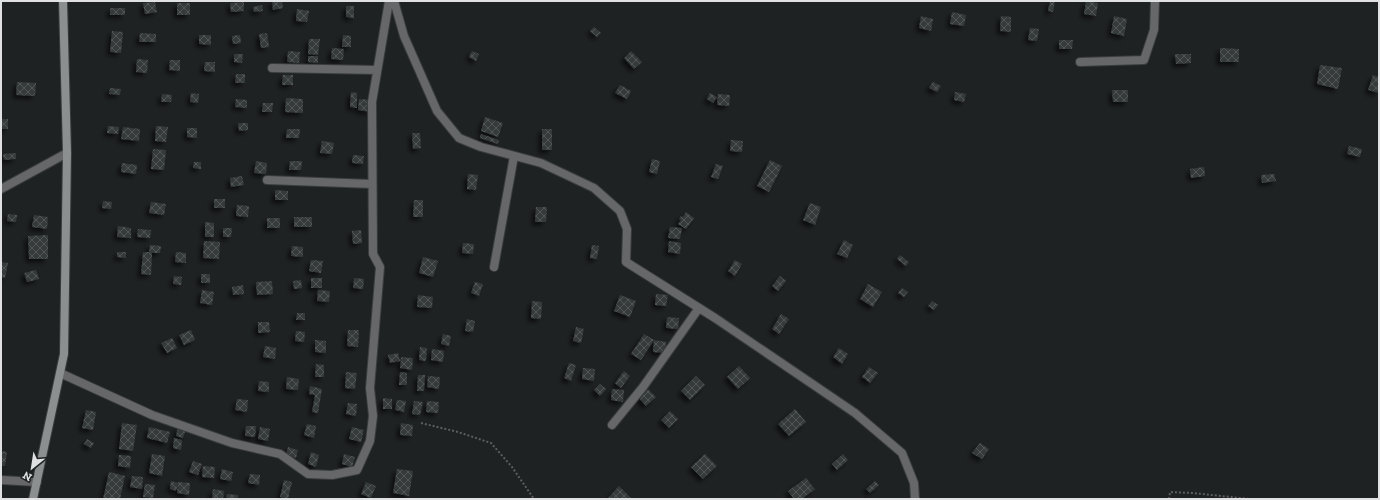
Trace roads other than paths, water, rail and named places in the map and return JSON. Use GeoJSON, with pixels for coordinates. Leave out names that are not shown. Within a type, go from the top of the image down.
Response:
{"type":"FeatureCollection","features":[{"type":"Feature","properties":{"kind":"main road"},"geometry":{"type":"LineString","coordinates":[[33,499],[64,354],[67,153],[63,1]]}},
{"type":"Feature","properties":{"kind":"street"},"geometry":{"type":"LineString","coordinates":[[60,373],[152,416],[232,443],[280,454],[308,474],[332,475],[357,470],[370,441],[373,416],[370,388],[380,267],[373,254],[372,102],[389,1]]}},
{"type":"Feature","properties":{"kind":"street"},"geometry":{"type":"LineString","coordinates":[[394,1],[404,36],[437,111],[459,138],[481,147],[541,163],[594,188],[620,211],[626,229],[626,262],[699,308],[855,413],[902,453],[914,483],[914,499]]}},
{"type":"Feature","properties":{"kind":"street"},"geometry":{"type":"LineString","coordinates":[[1080,62],[1144,60],[1154,30],[1155,1]]}},
{"type":"Feature","properties":{"kind":"street"},"geometry":{"type":"LineString","coordinates":[[272,68],[377,70]]}},
{"type":"Feature","properties":{"kind":"street"},"geometry":{"type":"LineString","coordinates":[[1,189],[67,153]]}},
{"type":"Feature","properties":{"kind":"street"},"geometry":{"type":"LineString","coordinates":[[494,267],[514,156]]}},
{"type":"Feature","properties":{"kind":"street"},"geometry":{"type":"LineString","coordinates":[[267,180],[372,184]]}},
{"type":"Feature","properties":{"kind":"street"},"geometry":{"type":"LineString","coordinates":[[612,425],[643,388],[699,308]]}},
{"type":"Feature","properties":{"kind":"street"},"geometry":{"type":"LineString","coordinates":[[1,480],[37,482]]}}]}
